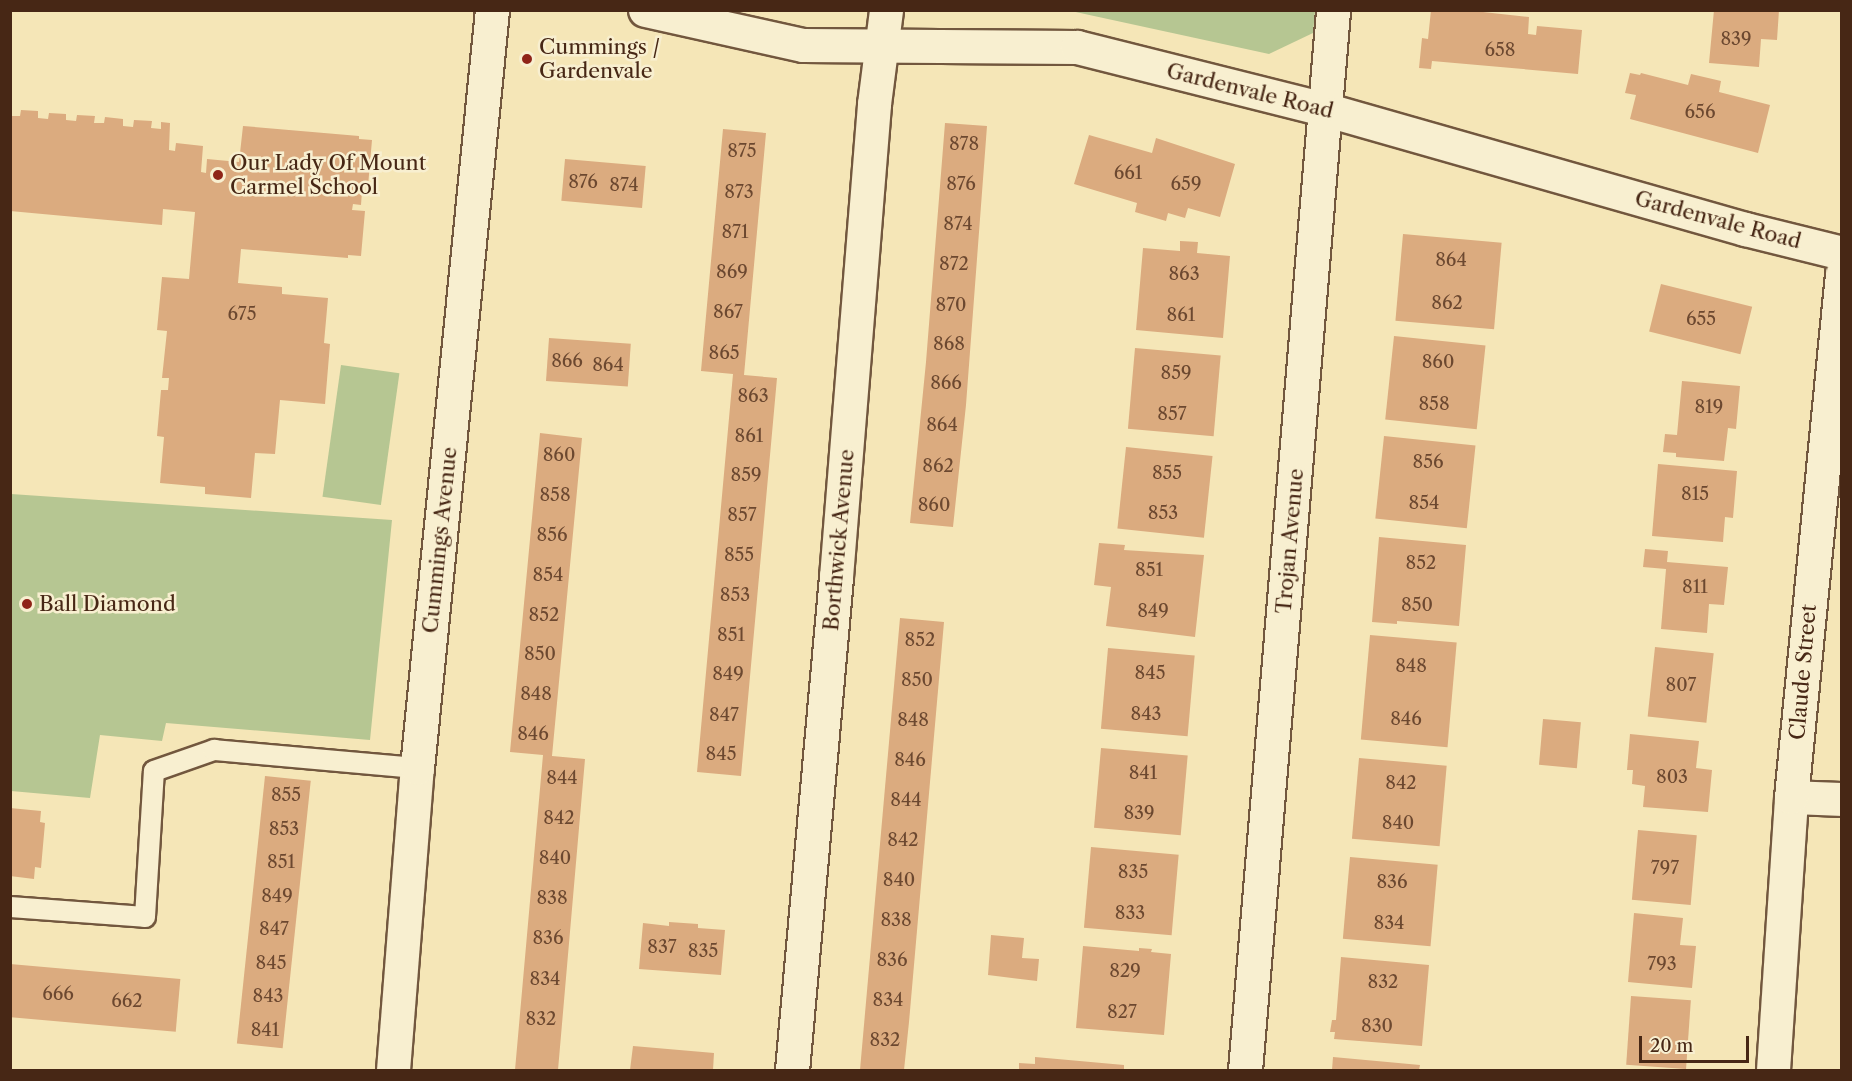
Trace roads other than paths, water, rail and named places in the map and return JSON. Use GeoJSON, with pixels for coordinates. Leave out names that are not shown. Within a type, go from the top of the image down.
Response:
{"type":"FeatureCollection","features":[{"type":"Feature","properties":{"kind":"street","name":"Cummings Avenue"},"geometry":{"type":"LineString","coordinates":[[393,1071],[417,768],[492,10]]}},
{"type":"Feature","properties":{"kind":"street","name":"Gardenvale Road"},"geometry":{"type":"LineString","coordinates":[[645,10],[803,45],[1077,48],[1327,110],[1745,229],[1842,253]]}},
{"type":"Feature","properties":{"kind":"street","name":"Borthwick Avenue"},"geometry":{"type":"LineString","coordinates":[[792,1071],[837,565],[874,104],[886,10]]}},
{"type":"Feature","properties":{"kind":"street","name":"Trojan Avenue"},"geometry":{"type":"LineString","coordinates":[[1245,1071],[1327,110],[1328,59],[1333,10]]}},
{"type":"Feature","properties":{"kind":"street","name":"Claude Street"},"geometry":{"type":"LineString","coordinates":[[1773,1071],[1791,797],[1842,274]]}},
{"type":"Feature","properties":{"kind":"street"},"geometry":{"type":"LineString","coordinates":[[1791,797],[1842,799]]}},
{"type":"Feature","properties":{"kind":"lane"},"geometry":{"type":"LineString","coordinates":[[10,907],[145,918],[154,771],[214,750],[417,768]]}},
{"type":"Feature","properties":{"kind":"place","name":"Cummings / Gardenvale"},"geometry":{"type":"Point","coordinates":[527,59]}},
{"type":"Feature","properties":{"kind":"place","name":"Our Lady Of Mount Carmel School"},"geometry":{"type":"Point","coordinates":[218,175]}},
{"type":"Feature","properties":{"kind":"place","name":"Ball Diamond"},"geometry":{"type":"Point","coordinates":[27,604]}}]}
